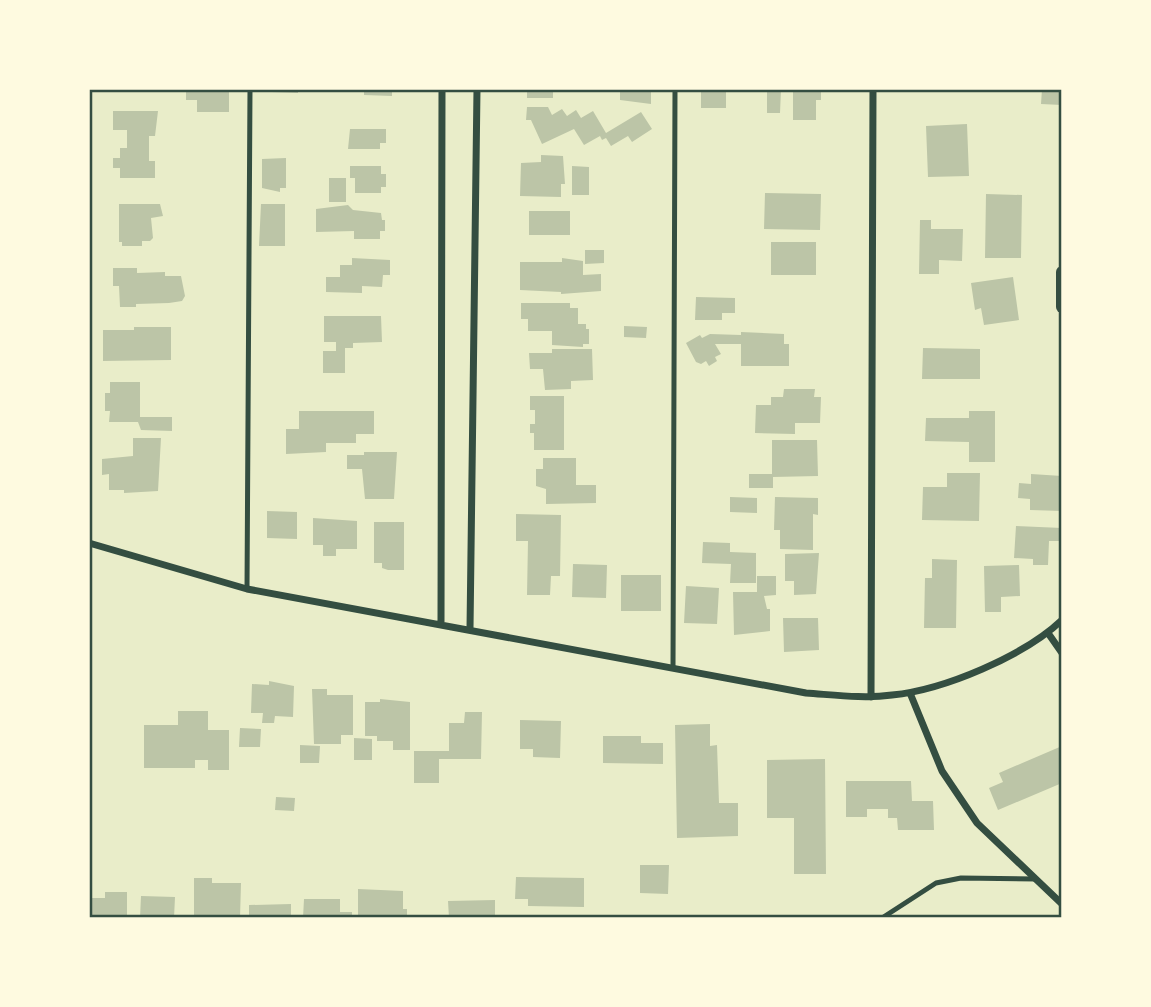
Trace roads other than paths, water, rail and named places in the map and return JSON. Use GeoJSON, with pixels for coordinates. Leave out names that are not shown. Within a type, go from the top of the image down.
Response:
{"type":"FeatureCollection","features":[{"type":"Feature","properties":{"kind":"street"},"geometry":{"type":"LineString","coordinates":[[441,623],[442,89]]}},
{"type":"Feature","properties":{"kind":"street"},"geometry":{"type":"LineString","coordinates":[[470,629],[477,89]]}},
{"type":"Feature","properties":{"kind":"street"},"geometry":{"type":"LineString","coordinates":[[871,697],[873,89]]}},
{"type":"Feature","properties":{"kind":"street"},"geometry":{"type":"LineString","coordinates":[[1062,272],[1062,307]]}},
{"type":"Feature","properties":{"kind":"street"},"geometry":{"type":"LineString","coordinates":[[89,543],[247,589],[673,667],[777,690],[871,697],[911,693],[981,669],[1048,633],[1062,620]]}},
{"type":"Feature","properties":{"kind":"street"},"geometry":{"type":"LineString","coordinates":[[1048,633],[1062,653]]}},
{"type":"Feature","properties":{"kind":"street"},"geometry":{"type":"LineString","coordinates":[[911,693],[942,771],[977,823],[1062,904]]}},
{"type":"Feature","properties":{"kind":"lane"},"geometry":{"type":"LineString","coordinates":[[247,589],[250,89]]}},
{"type":"Feature","properties":{"kind":"lane"},"geometry":{"type":"LineString","coordinates":[[673,667],[675,89]]}},
{"type":"Feature","properties":{"kind":"lane"},"geometry":{"type":"LineString","coordinates":[[882,918],[926,888],[949,880],[1037,879]]}}]}
